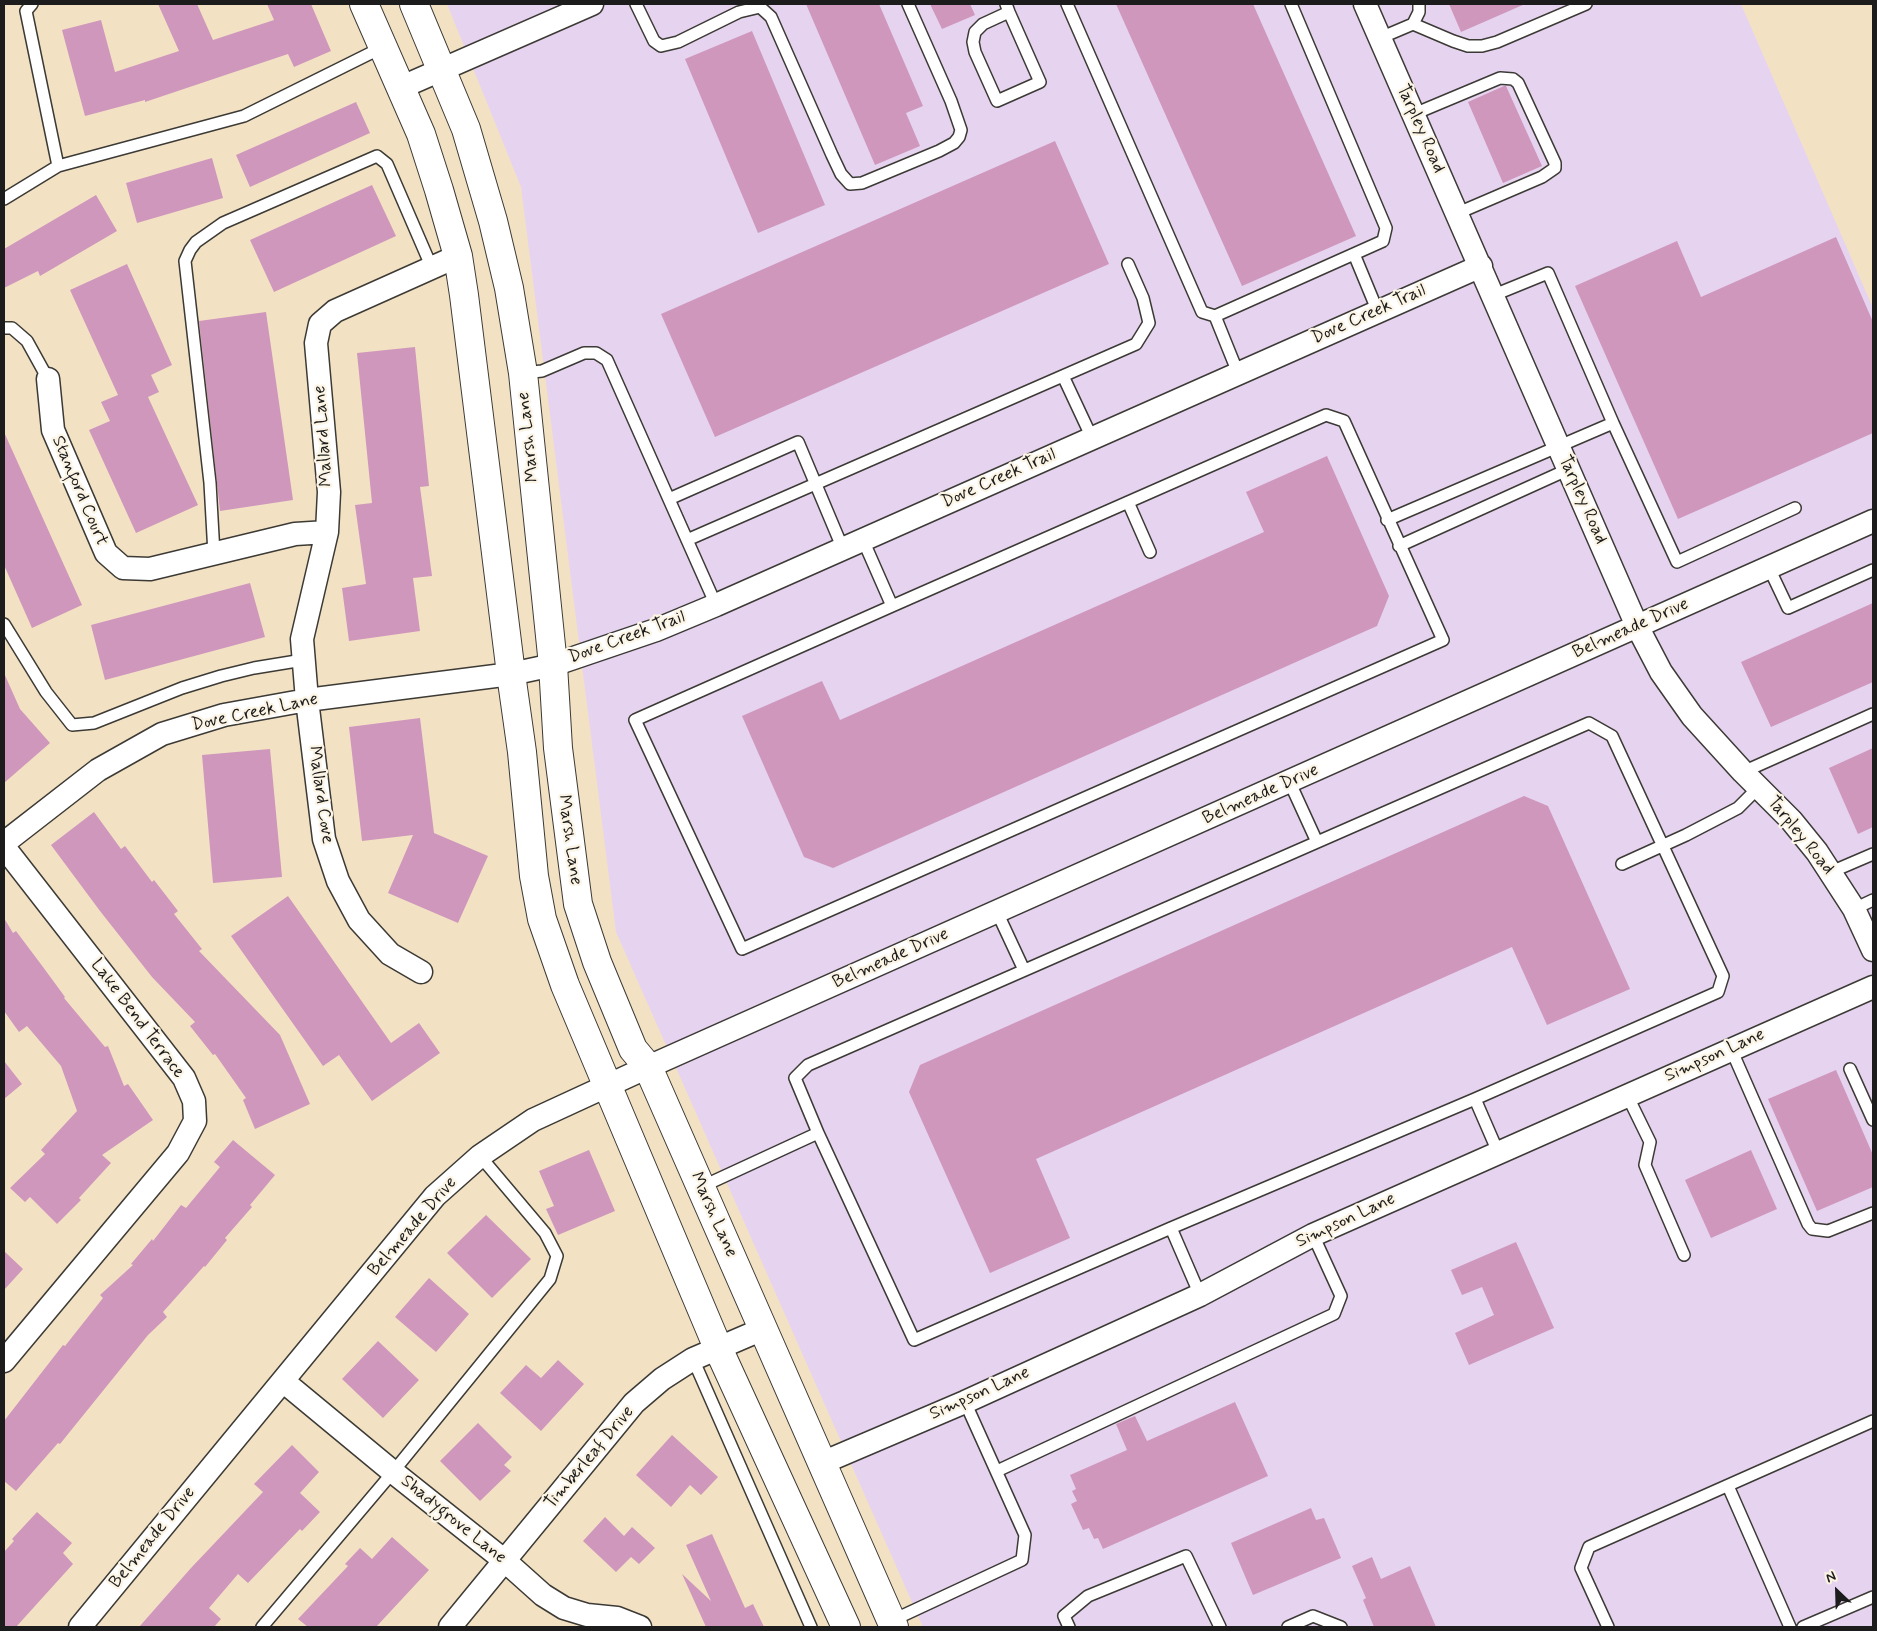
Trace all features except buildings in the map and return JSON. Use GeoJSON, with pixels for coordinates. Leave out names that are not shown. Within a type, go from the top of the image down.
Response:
{"type":"FeatureCollection","features":[{"type":"Feature","properties":{"kind":"main road","name":"Marsh Lane"},"geometry":{"type":"LineString","coordinates":[[364,4],[421,134],[458,256],[510,674],[522,752],[534,876],[542,919],[565,985],[609,1085],[718,1348],[846,1627]]}},
{"type":"Feature","properties":{"kind":"main road","name":"Marsh Lane"},"geometry":{"type":"LineString","coordinates":[[414,4],[466,129],[494,221],[509,288],[523,373],[553,665],[558,748],[578,904],[597,962],[633,1049],[648,1067],[892,1624]]}},
{"type":"Feature","properties":{"kind":"street"},"geometry":{"type":"LineString","coordinates":[[402,88],[592,4]]}},
{"type":"Feature","properties":{"kind":"street","name":"Tarpley Road"},"geometry":{"type":"LineString","coordinates":[[1365,4],[1637,626],[1661,672],[1692,716],[1743,772],[1791,820],[1831,872],[1864,905],[1873,950]]}},
{"type":"Feature","properties":{"kind":"street","name":"Mallard Lane"},"geometry":{"type":"LineString","coordinates":[[307,700],[302,639],[327,532],[329,492],[316,343],[320,324],[335,311],[458,256]]}},
{"type":"Feature","properties":{"kind":"street","name":"Dove Creek Trail"},"geometry":{"type":"LineString","coordinates":[[510,674],[553,665],[656,630],[716,605],[1481,266]]}},
{"type":"Feature","properties":{"kind":"street","name":"Stanford Court"},"geometry":{"type":"LineString","coordinates":[[48,379],[53,430],[106,553],[124,568],[150,569],[295,534],[327,532]]}},
{"type":"Feature","properties":{"kind":"street","name":"Belmeade Drive"},"geometry":{"type":"LineString","coordinates":[[80,1627],[435,1196],[480,1156],[533,1120],[1873,521]]}},
{"type":"Feature","properties":{"kind":"street","name":"Dove Creek Lane"},"geometry":{"type":"LineString","coordinates":[[4,843],[98,770],[162,734],[224,715],[307,700],[510,674]]}},
{"type":"Feature","properties":{"kind":"street","name":"Mallard Cove"},"geometry":{"type":"LineString","coordinates":[[307,700],[324,839],[338,881],[359,920],[390,954],[421,972]]}},
{"type":"Feature","properties":{"kind":"street","name":"Lake Bend Terrace"},"geometry":{"type":"LineString","coordinates":[[4,847],[184,1078],[194,1101],[195,1122],[178,1153],[4,1361]]}},
{"type":"Feature","properties":{"kind":"street","name":"Simpson Lane"},"geometry":{"type":"LineString","coordinates":[[822,1463],[965,1402],[1200,1295],[1313,1235],[1873,987]]}},
{"type":"Feature","properties":{"kind":"street","name":"Timberleaf Drive"},"geometry":{"type":"LineString","coordinates":[[450,1627],[634,1403],[662,1379],[693,1359],[763,1329]]}},
{"type":"Feature","properties":{"kind":"street","name":"Shadygrove Lane"},"geometry":{"type":"LineString","coordinates":[[283,1381],[392,1472],[505,1561],[543,1595],[564,1608],[587,1615],[617,1618],[640,1627]]}},
{"type":"Feature","properties":{"kind":"lane"},"geometry":{"type":"LineString","coordinates":[[32,4],[26,11],[58,166]]}},
{"type":"Feature","properties":{"kind":"lane"},"geometry":{"type":"LineString","coordinates":[[636,4],[654,42],[661,46],[678,42],[739,12],[762,6],[771,17],[841,174],[850,184],[862,183],[939,151],[954,143],[961,130],[908,4]]}},
{"type":"Feature","properties":{"kind":"lane"},"geometry":{"type":"LineString","coordinates":[[1067,4],[1202,312],[1215,316],[1383,241],[1386,228],[1291,4]]}},
{"type":"Feature","properties":{"kind":"lane"},"geometry":{"type":"LineString","coordinates":[[1380,38],[1413,24],[1419,12],[1419,4]]}},
{"type":"Feature","properties":{"kind":"lane"},"geometry":{"type":"LineString","coordinates":[[1413,24],[1460,44],[1482,46],[1498,42],[1586,4]]}},
{"type":"Feature","properties":{"kind":"lane"},"geometry":{"type":"LineString","coordinates":[[1008,8],[1040,82],[998,102],[975,52],[973,42],[975,32],[983,24],[1008,8]]}},
{"type":"Feature","properties":{"kind":"lane"},"geometry":{"type":"LineString","coordinates":[[4,199],[58,166],[244,116],[384,47]]}},
{"type":"Feature","properties":{"kind":"lane"},"geometry":{"type":"LineString","coordinates":[[1414,114],[1500,78],[1513,79],[1518,83],[1555,163],[1555,168],[1542,177],[1458,213]]}},
{"type":"Feature","properties":{"kind":"lane"},"geometry":{"type":"LineString","coordinates":[[214,554],[210,483],[186,261],[190,250],[196,242],[223,223],[377,156],[386,164],[432,268]]}},
{"type":"Feature","properties":{"kind":"lane"},"geometry":{"type":"LineString","coordinates":[[1354,254],[1378,312]]}},
{"type":"Feature","properties":{"kind":"lane"},"geometry":{"type":"LineString","coordinates":[[687,540],[1136,344],[1149,323],[1143,298],[1128,264]]}},
{"type":"Feature","properties":{"kind":"lane"},"geometry":{"type":"LineString","coordinates":[[1494,296],[1548,273],[1612,423],[1677,562],[1795,508]]}},
{"type":"Feature","properties":{"kind":"lane"},"geometry":{"type":"LineString","coordinates":[[1215,316],[1238,373]]}},
{"type":"Feature","properties":{"kind":"lane"},"geometry":{"type":"LineString","coordinates":[[4,328],[12,328],[27,341],[48,379]]}},
{"type":"Feature","properties":{"kind":"lane"},"geometry":{"type":"LineString","coordinates":[[523,373],[542,371],[584,353],[596,353],[607,360],[716,605]]}},
{"type":"Feature","properties":{"kind":"lane"},"geometry":{"type":"LineString","coordinates":[[1063,376],[1092,438]]}},
{"type":"Feature","properties":{"kind":"lane"},"geometry":{"type":"LineString","coordinates":[[1326,415],[1344,421],[1443,640],[742,949],[635,720],[1128,502],[1326,415]]}},
{"type":"Feature","properties":{"kind":"lane"},"geometry":{"type":"LineString","coordinates":[[1388,520],[1612,423]]}},
{"type":"Feature","properties":{"kind":"lane"},"geometry":{"type":"LineString","coordinates":[[669,499],[798,442],[815,484],[853,544],[881,580],[892,606]]}},
{"type":"Feature","properties":{"kind":"lane"},"geometry":{"type":"LineString","coordinates":[[1399,546],[1569,469]]}},
{"type":"Feature","properties":{"kind":"lane"},"geometry":{"type":"LineString","coordinates":[[1128,502],[1150,552]]}},
{"type":"Feature","properties":{"kind":"lane"},"geometry":{"type":"LineString","coordinates":[[1770,568],[1788,608],[1873,570]]}},
{"type":"Feature","properties":{"kind":"lane"},"geometry":{"type":"LineString","coordinates":[[4,624],[46,692],[72,725],[94,722],[182,688],[221,676],[254,668],[304,660]]}},
{"type":"Feature","properties":{"kind":"lane"},"geometry":{"type":"LineString","coordinates":[[1743,772],[1873,714]]}},
{"type":"Feature","properties":{"kind":"lane"},"geometry":{"type":"LineString","coordinates":[[1588,723],[1612,736],[1723,976],[1718,992],[1475,1099],[914,1340],[818,1133],[795,1078],[808,1065],[1316,842],[1588,723]]}},
{"type":"Feature","properties":{"kind":"lane"},"geometry":{"type":"LineString","coordinates":[[1290,783],[1316,842]]}},
{"type":"Feature","properties":{"kind":"lane"},"geometry":{"type":"LineString","coordinates":[[1622,864],[1663,846],[1738,808],[1760,787]]}},
{"type":"Feature","properties":{"kind":"lane"},"geometry":{"type":"LineString","coordinates":[[1831,872],[1873,854]]}},
{"type":"Feature","properties":{"kind":"lane"},"geometry":{"type":"LineString","coordinates":[[996,912],[1024,970]]}},
{"type":"Feature","properties":{"kind":"lane"},"geometry":{"type":"LineString","coordinates":[[1731,1049],[1808,1224],[1812,1229],[1828,1230],[1873,1213]]}},
{"type":"Feature","properties":{"kind":"lane"},"geometry":{"type":"LineString","coordinates":[[1850,1069],[1873,1120]]}},
{"type":"Feature","properties":{"kind":"lane"},"geometry":{"type":"LineString","coordinates":[[1627,1095],[1650,1142],[1645,1165],[1684,1255]]}},
{"type":"Feature","properties":{"kind":"lane"},"geometry":{"type":"LineString","coordinates":[[1475,1099],[1498,1152]]}},
{"type":"Feature","properties":{"kind":"lane"},"geometry":{"type":"LineString","coordinates":[[701,1187],[818,1133]]}},
{"type":"Feature","properties":{"kind":"lane"},"geometry":{"type":"LineString","coordinates":[[262,1627],[550,1279],[557,1256],[545,1233],[480,1156]]}},
{"type":"Feature","properties":{"kind":"lane"},"geometry":{"type":"LineString","coordinates":[[1171,1228],[1200,1295]]}},
{"type":"Feature","properties":{"kind":"lane"},"geometry":{"type":"LineString","coordinates":[[997,1471],[1334,1314],[1341,1296],[1313,1235]]}},
{"type":"Feature","properties":{"kind":"lane"},"geometry":{"type":"LineString","coordinates":[[693,1359],[811,1627]]}},
{"type":"Feature","properties":{"kind":"lane"},"geometry":{"type":"LineString","coordinates":[[892,1624],[1022,1560],[1025,1535],[965,1402]]}},
{"type":"Feature","properties":{"kind":"lane"},"geometry":{"type":"LineString","coordinates":[[1608,1627],[1581,1568],[1589,1547],[1873,1422]]}},
{"type":"Feature","properties":{"kind":"lane"},"geometry":{"type":"LineString","coordinates":[[1728,1486],[1790,1627]]}},
{"type":"Feature","properties":{"kind":"lane"},"geometry":{"type":"LineString","coordinates":[[1069,1627],[1064,1616],[1088,1596],[1186,1556],[1220,1627]]}},
{"type":"Feature","properties":{"kind":"lane"},"geometry":{"type":"LineString","coordinates":[[1803,1627],[1873,1597]]}},
{"type":"Feature","properties":{"kind":"lane"},"geometry":{"type":"LineString","coordinates":[[1288,1627],[1313,1616],[1341,1627]]}},
{"type":"Feature","properties":{"kind":"shaded area"},"geometry":{"type":"Polygon","coordinates":[[[447,4],[1741,4],[1873,308],[1873,1627],[923,1627],[616,932],[521,187],[447,4]]]}}]}
